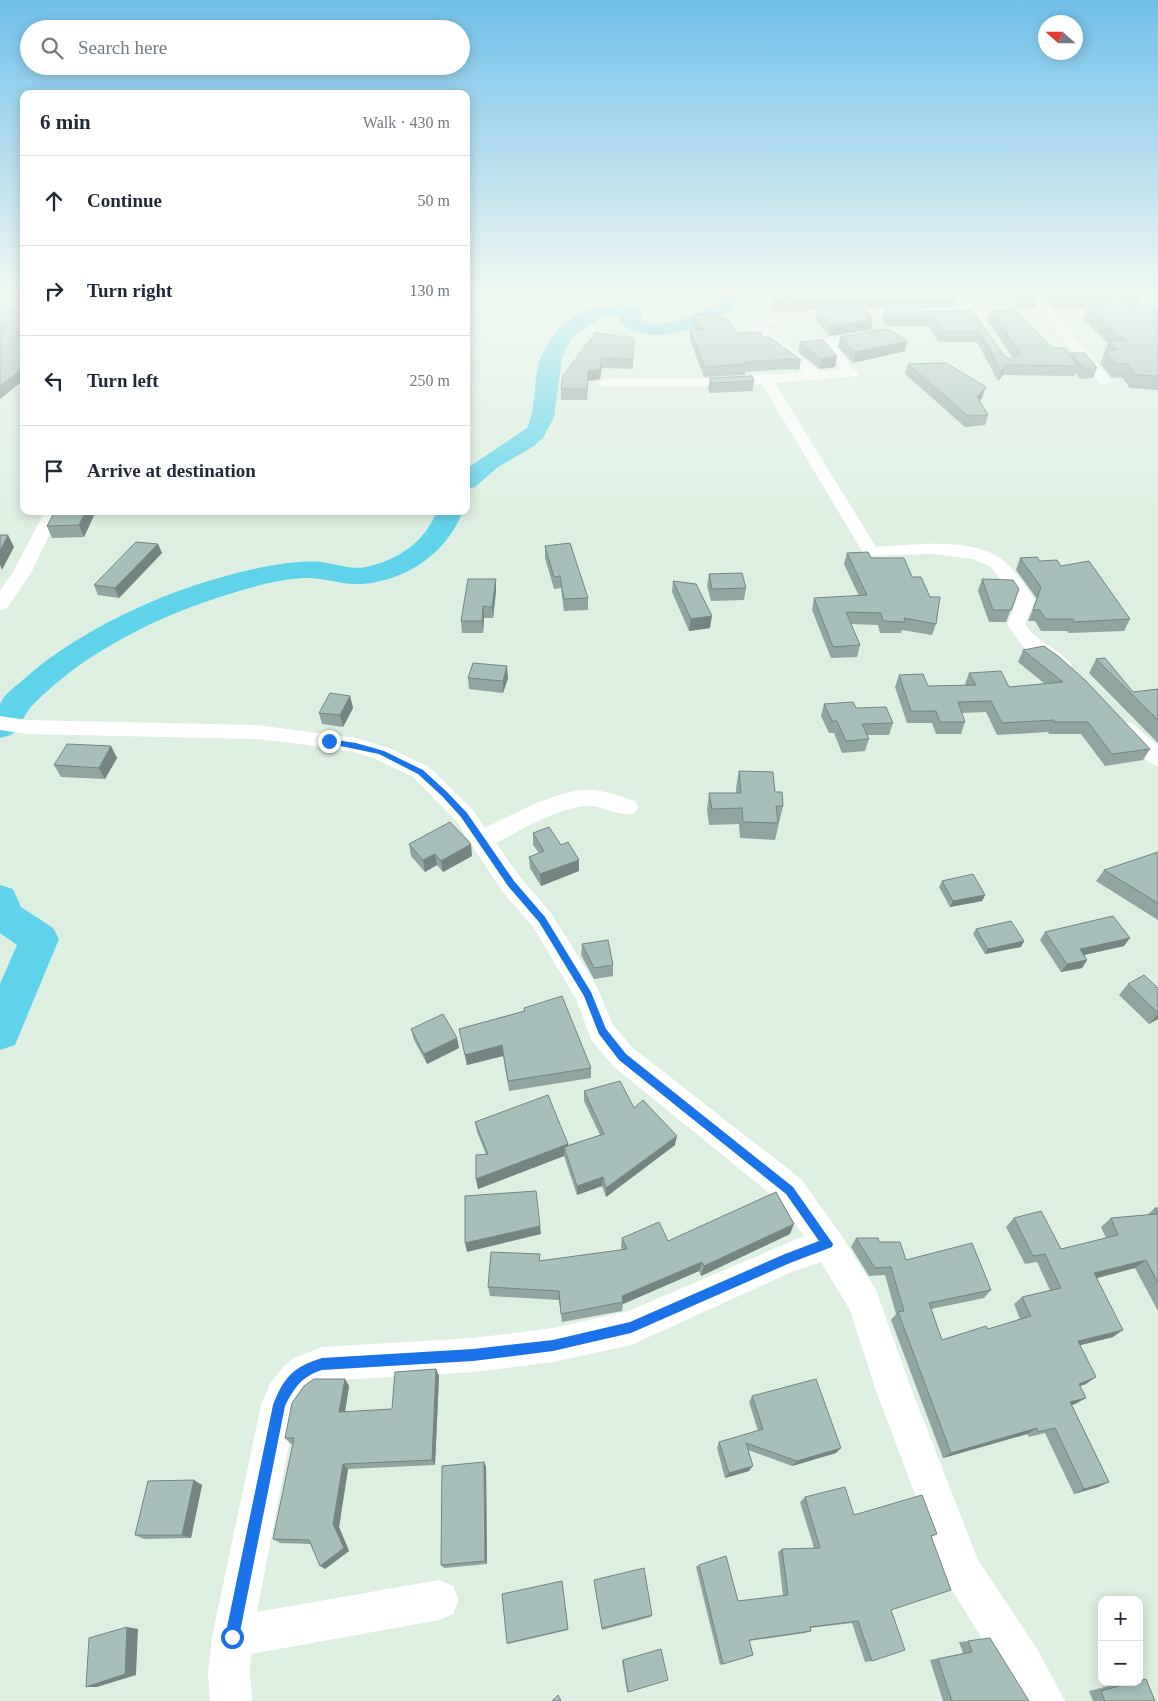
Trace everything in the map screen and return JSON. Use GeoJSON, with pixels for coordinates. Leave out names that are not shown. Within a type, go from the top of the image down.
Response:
{"type":"FeatureCollection","features":[{"type":"Feature","properties":{"kind":"street"},"geometry":{"type":"LineString","coordinates":[[812,372],[817,376]]}},
{"type":"Feature","properties":{"kind":"street"},"geometry":{"type":"LineString","coordinates":[[604,382],[712,383],[851,372]]}},
{"type":"Feature","properties":{"kind":"street"},"geometry":{"type":"LineString","coordinates":[[1098,372],[1105,381]]}},
{"type":"Feature","properties":{"kind":"street"},"geometry":{"type":"LineString","coordinates":[[766,379],[871,552],[940,550],[967,552],[995,562],[1026,600],[1016,624],[1020,633],[1042,652],[1073,671],[1079,678]]}},
{"type":"Feature","properties":{"kind":"street"},"geometry":{"type":"LineString","coordinates":[[0,604],[22,573],[51,515]]}},
{"type":"Feature","properties":{"kind":"street"},"geometry":{"type":"LineString","coordinates":[[1112,714],[1158,758]]}},
{"type":"Feature","properties":{"kind":"street"},"geometry":{"type":"LineString","coordinates":[[0,723],[27,727],[256,732],[356,745],[381,753],[421,772],[464,815],[511,884],[542,920],[588,995],[602,1032],[623,1057],[790,1190],[828,1244],[864,1302],[893,1388],[964,1573],[1023,1663],[1044,1701]]}},
{"type":"Feature","properties":{"kind":"street"},"geometry":{"type":"LineString","coordinates":[[481,840],[566,802],[587,798],[605,800],[626,807]]}},
{"type":"Feature","properties":{"kind":"street"},"geometry":{"type":"LineString","coordinates":[[231,1701],[229,1674],[232,1637],[279,1405],[288,1386],[304,1370],[322,1364],[473,1355],[553,1346],[631,1328],[789,1258],[828,1244]]}},
{"type":"Feature","properties":{"kind":"street"},"geometry":{"type":"LineString","coordinates":[[232,1637],[439,1600]]}},
{"type":"Feature","properties":{"kind":"building"},"geometry":{"type":"Polygon","coordinates":[[[0,372],[17,372],[0,386],[0,372]]]}},
{"type":"Feature","properties":{"kind":"building"},"geometry":{"type":"Polygon","coordinates":[[[566,372],[588,372],[587,389],[561,389],[563,376],[566,372]]]}},
{"type":"Feature","properties":{"kind":"building"},"geometry":{"type":"Polygon","coordinates":[[[918,372],[962,372],[986,387],[977,397],[988,415],[968,416],[918,372]]]}},
{"type":"Feature","properties":{"kind":"building"},"geometry":{"type":"Polygon","coordinates":[[[1134,372],[1158,372],[1158,376],[1136,375],[1134,372]]]}},
{"type":"Feature","properties":{"kind":"building"},"geometry":{"type":"Polygon","coordinates":[[[752,376],[754,381],[711,383],[710,378],[752,376]]]}},
{"type":"Feature","properties":{"kind":"building"},"geometry":{"type":"Polygon","coordinates":[[[53,515],[84,515],[79,525],[47,526],[53,515]]]}},
{"type":"Feature","properties":{"kind":"building"},"geometry":{"type":"Polygon","coordinates":[[[0,535],[8,535],[0,551],[0,535]]]}},
{"type":"Feature","properties":{"kind":"building"},"geometry":{"type":"Polygon","coordinates":[[[136,542],[158,544],[115,588],[94,585],[136,542]]]}},
{"type":"Feature","properties":{"kind":"building"},"geometry":{"type":"Polygon","coordinates":[[[570,543],[588,598],[564,599],[560,576],[554,577],[545,546],[570,543]]]}},
{"type":"Feature","properties":{"kind":"building"},"geometry":{"type":"Polygon","coordinates":[[[868,552],[871,558],[904,558],[912,577],[921,577],[930,597],[940,597],[936,624],[904,618],[905,622],[883,621],[881,613],[846,612],[860,645],[833,647],[814,598],[867,595],[847,553],[868,552]]]}},
{"type":"Feature","properties":{"kind":"building"},"geometry":{"type":"Polygon","coordinates":[[[1037,557],[1040,561],[1057,560],[1061,566],[1089,561],[1130,619],[1074,622],[1073,619],[1046,619],[1040,610],[1033,610],[1041,587],[1020,558],[1037,557]]]}},
{"type":"Feature","properties":{"kind":"building"},"geometry":{"type":"Polygon","coordinates":[[[742,573],[746,588],[712,589],[709,574],[742,573]]]}},
{"type":"Feature","properties":{"kind":"building"},"geometry":{"type":"Polygon","coordinates":[[[468,579],[496,579],[492,607],[483,606],[482,621],[461,621],[468,579]]]}},
{"type":"Feature","properties":{"kind":"building"},"geometry":{"type":"Polygon","coordinates":[[[982,579],[1013,580],[1019,589],[1011,610],[993,610],[982,579]]]}},
{"type":"Feature","properties":{"kind":"building"},"geometry":{"type":"Polygon","coordinates":[[[673,581],[696,584],[712,616],[691,619],[673,581]]]}},
{"type":"Feature","properties":{"kind":"building"},"geometry":{"type":"Polygon","coordinates":[[[1044,646],[1086,681],[1150,749],[1112,754],[1088,722],[1054,722],[1054,720],[1002,723],[991,701],[958,702],[965,722],[940,722],[936,711],[911,711],[899,675],[923,674],[928,686],[976,685],[969,673],[1001,671],[1009,687],[1063,682],[1023,650],[1044,646]]]}},
{"type":"Feature","properties":{"kind":"building"},"geometry":{"type":"Polygon","coordinates":[[[1105,658],[1133,692],[1158,689],[1158,720],[1096,659],[1105,658]]]}},
{"type":"Feature","properties":{"kind":"building"},"geometry":{"type":"Polygon","coordinates":[[[473,663],[507,666],[503,681],[468,678],[473,663]]]}},
{"type":"Feature","properties":{"kind":"building"},"geometry":{"type":"Polygon","coordinates":[[[330,693],[350,696],[340,715],[319,713],[330,693]]]}},
{"type":"Feature","properties":{"kind":"building"},"geometry":{"type":"Polygon","coordinates":[[[853,702],[856,708],[886,707],[893,723],[862,724],[869,739],[846,741],[837,721],[832,721],[824,704],[853,702]]]}},
{"type":"Feature","properties":{"kind":"building"},"geometry":{"type":"Polygon","coordinates":[[[67,744],[111,746],[99,768],[54,765],[67,744]]]}},
{"type":"Feature","properties":{"kind":"building"},"geometry":{"type":"Polygon","coordinates":[[[739,771],[773,772],[775,792],[782,792],[783,806],[776,806],[778,823],[743,822],[742,808],[712,809],[709,793],[741,793],[739,771]]]}},
{"type":"Feature","properties":{"kind":"building"},"geometry":{"type":"Polygon","coordinates":[[[450,822],[471,844],[441,861],[435,854],[423,860],[409,844],[450,822]]]}},
{"type":"Feature","properties":{"kind":"building"},"geometry":{"type":"Polygon","coordinates":[[[549,827],[561,845],[568,842],[579,860],[540,874],[529,857],[544,851],[533,833],[549,827]]]}},
{"type":"Feature","properties":{"kind":"building"},"geometry":{"type":"Polygon","coordinates":[[[1158,852],[1158,903],[1104,870],[1158,852]]]}},
{"type":"Feature","properties":{"kind":"building"},"geometry":{"type":"Polygon","coordinates":[[[973,874],[985,895],[953,901],[942,881],[973,874]]]}},
{"type":"Feature","properties":{"kind":"building"},"geometry":{"type":"Polygon","coordinates":[[[1113,916],[1130,938],[1080,949],[1087,960],[1067,964],[1045,932],[1113,916]]]}},
{"type":"Feature","properties":{"kind":"building"},"geometry":{"type":"Polygon","coordinates":[[[1011,921],[1024,941],[988,949],[976,929],[1011,921]]]}},
{"type":"Feature","properties":{"kind":"building"},"geometry":{"type":"Polygon","coordinates":[[[608,940],[613,965],[594,968],[582,944],[608,940]]]}},
{"type":"Feature","properties":{"kind":"building"},"geometry":{"type":"Polygon","coordinates":[[[1144,975],[1158,988],[1158,1013],[1128,984],[1144,975]]]}},
{"type":"Feature","properties":{"kind":"building"},"geometry":{"type":"Polygon","coordinates":[[[562,996],[591,1068],[508,1081],[502,1045],[465,1055],[459,1029],[525,1011],[524,1008],[562,996]]]}},
{"type":"Feature","properties":{"kind":"building"},"geometry":{"type":"Polygon","coordinates":[[[443,1014],[457,1038],[424,1054],[411,1029],[443,1014]]]}},
{"type":"Feature","properties":{"kind":"building"},"geometry":{"type":"Polygon","coordinates":[[[620,1081],[634,1108],[643,1100],[677,1136],[606,1188],[603,1177],[577,1186],[564,1147],[604,1134],[584,1091],[620,1081]]]}},
{"type":"Feature","properties":{"kind":"building"},"geometry":{"type":"Polygon","coordinates":[[[548,1095],[568,1144],[476,1179],[476,1155],[488,1154],[475,1122],[548,1095]]]}},
{"type":"Feature","properties":{"kind":"building"},"geometry":{"type":"Polygon","coordinates":[[[536,1191],[540,1226],[465,1243],[465,1196],[536,1191]]]}},
{"type":"Feature","properties":{"kind":"building"},"geometry":{"type":"Polygon","coordinates":[[[776,1192],[794,1224],[704,1266],[702,1262],[622,1296],[623,1302],[561,1314],[559,1291],[488,1287],[491,1252],[540,1254],[539,1261],[627,1249],[622,1238],[659,1222],[668,1241],[776,1192]]]}},
{"type":"Feature","properties":{"kind":"building"},"geometry":{"type":"Polygon","coordinates":[[[1155,1208],[1158,1208],[1158,1283],[1146,1260],[1094,1273],[1123,1330],[1078,1341],[1096,1377],[1079,1384],[1086,1398],[1070,1402],[1109,1482],[1084,1489],[1055,1428],[1038,1432],[1037,1428],[951,1453],[898,1312],[904,1311],[891,1267],[875,1268],[856,1238],[878,1238],[879,1242],[900,1242],[906,1260],[972,1243],[991,1290],[929,1303],[942,1340],[986,1326],[988,1329],[1031,1316],[1022,1297],[1061,1288],[1045,1254],[1033,1256],[1014,1218],[1041,1211],[1061,1249],[1118,1235],[1111,1218],[1157,1214],[1155,1208]]]}},
{"type":"Feature","properties":{"kind":"building"},"geometry":{"type":"Polygon","coordinates":[[[436,1369],[432,1460],[343,1464],[333,1524],[344,1548],[320,1566],[309,1540],[273,1539],[294,1438],[285,1438],[292,1403],[304,1386],[314,1379],[345,1379],[339,1412],[392,1409],[395,1372],[436,1369]]]}},
{"type":"Feature","properties":{"kind":"building"},"geometry":{"type":"Polygon","coordinates":[[[816,1379],[841,1448],[797,1461],[746,1443],[753,1466],[729,1473],[719,1442],[763,1429],[752,1396],[816,1379]]]}},
{"type":"Feature","properties":{"kind":"building"},"geometry":{"type":"Polygon","coordinates":[[[484,1462],[485,1561],[441,1565],[442,1466],[484,1462]]]}},
{"type":"Feature","properties":{"kind":"building"},"geometry":{"type":"Polygon","coordinates":[[[194,1480],[182,1535],[135,1535],[148,1481],[194,1480]]]}},
{"type":"Feature","properties":{"kind":"building"},"geometry":{"type":"Polygon","coordinates":[[[845,1487],[854,1515],[922,1495],[937,1534],[931,1536],[951,1590],[891,1610],[905,1650],[872,1661],[858,1621],[810,1627],[811,1631],[749,1640],[753,1655],[723,1664],[699,1565],[726,1556],[738,1601],[788,1595],[782,1549],[820,1548],[805,1497],[845,1487]]]}},
{"type":"Feature","properties":{"kind":"building"},"geometry":{"type":"Polygon","coordinates":[[[644,1568],[652,1615],[602,1628],[594,1580],[644,1568]]]}},
{"type":"Feature","properties":{"kind":"building"},"geometry":{"type":"Polygon","coordinates":[[[562,1581],[568,1629],[507,1643],[502,1594],[562,1581]]]}},
{"type":"Feature","properties":{"kind":"building"},"geometry":{"type":"Polygon","coordinates":[[[127,1627],[125,1674],[86,1687],[89,1638],[127,1627]]]}},
{"type":"Feature","properties":{"kind":"building"},"geometry":{"type":"Polygon","coordinates":[[[990,1638],[1029,1701],[952,1701],[938,1659],[972,1652],[968,1641],[990,1638]]]}},
{"type":"Feature","properties":{"kind":"building"},"geometry":{"type":"Polygon","coordinates":[[[661,1649],[668,1680],[628,1692],[623,1660],[661,1649]]]}},
{"type":"Feature","properties":{"kind":"building"},"geometry":{"type":"Polygon","coordinates":[[[1146,1679],[1155,1701],[1105,1701],[1101,1691],[1119,1686],[1143,1686],[1143,1680],[1146,1679]]]}},
{"type":"Feature","properties":{"kind":"building"},"geometry":{"type":"Polygon","coordinates":[[[558,1695],[561,1701],[552,1701],[558,1695]]]}},
{"type":"Feature","properties":{"kind":"waterway"},"geometry":{"type":"LineString","coordinates":[[470,479],[490,462],[526,441],[539,428],[548,372]]}},
{"type":"Feature","properties":{"kind":"waterway"},"geometry":{"type":"LineString","coordinates":[[0,727],[20,700],[49,674],[84,649],[124,627],[206,592],[245,580],[278,573],[306,570],[360,576],[373,574],[393,567],[422,552],[441,531],[449,515]]}},
{"type":"Feature","properties":{"kind":"waterway"},"geometry":{"type":"LineString","coordinates":[[0,900],[5,916],[39,939],[0,1032]]}},
{"type":"Feature","properties":{"kind":"route"},"geometry":{"type":"LineString","coordinates":[[232,1637],[279,1405],[288,1386],[304,1370],[322,1364],[473,1355],[553,1346],[631,1328],[789,1258],[828,1244],[790,1190],[623,1057],[602,1032],[588,995],[542,920],[511,884],[464,815],[444,794],[421,772],[381,753],[356,745],[329,741]]}}]}
